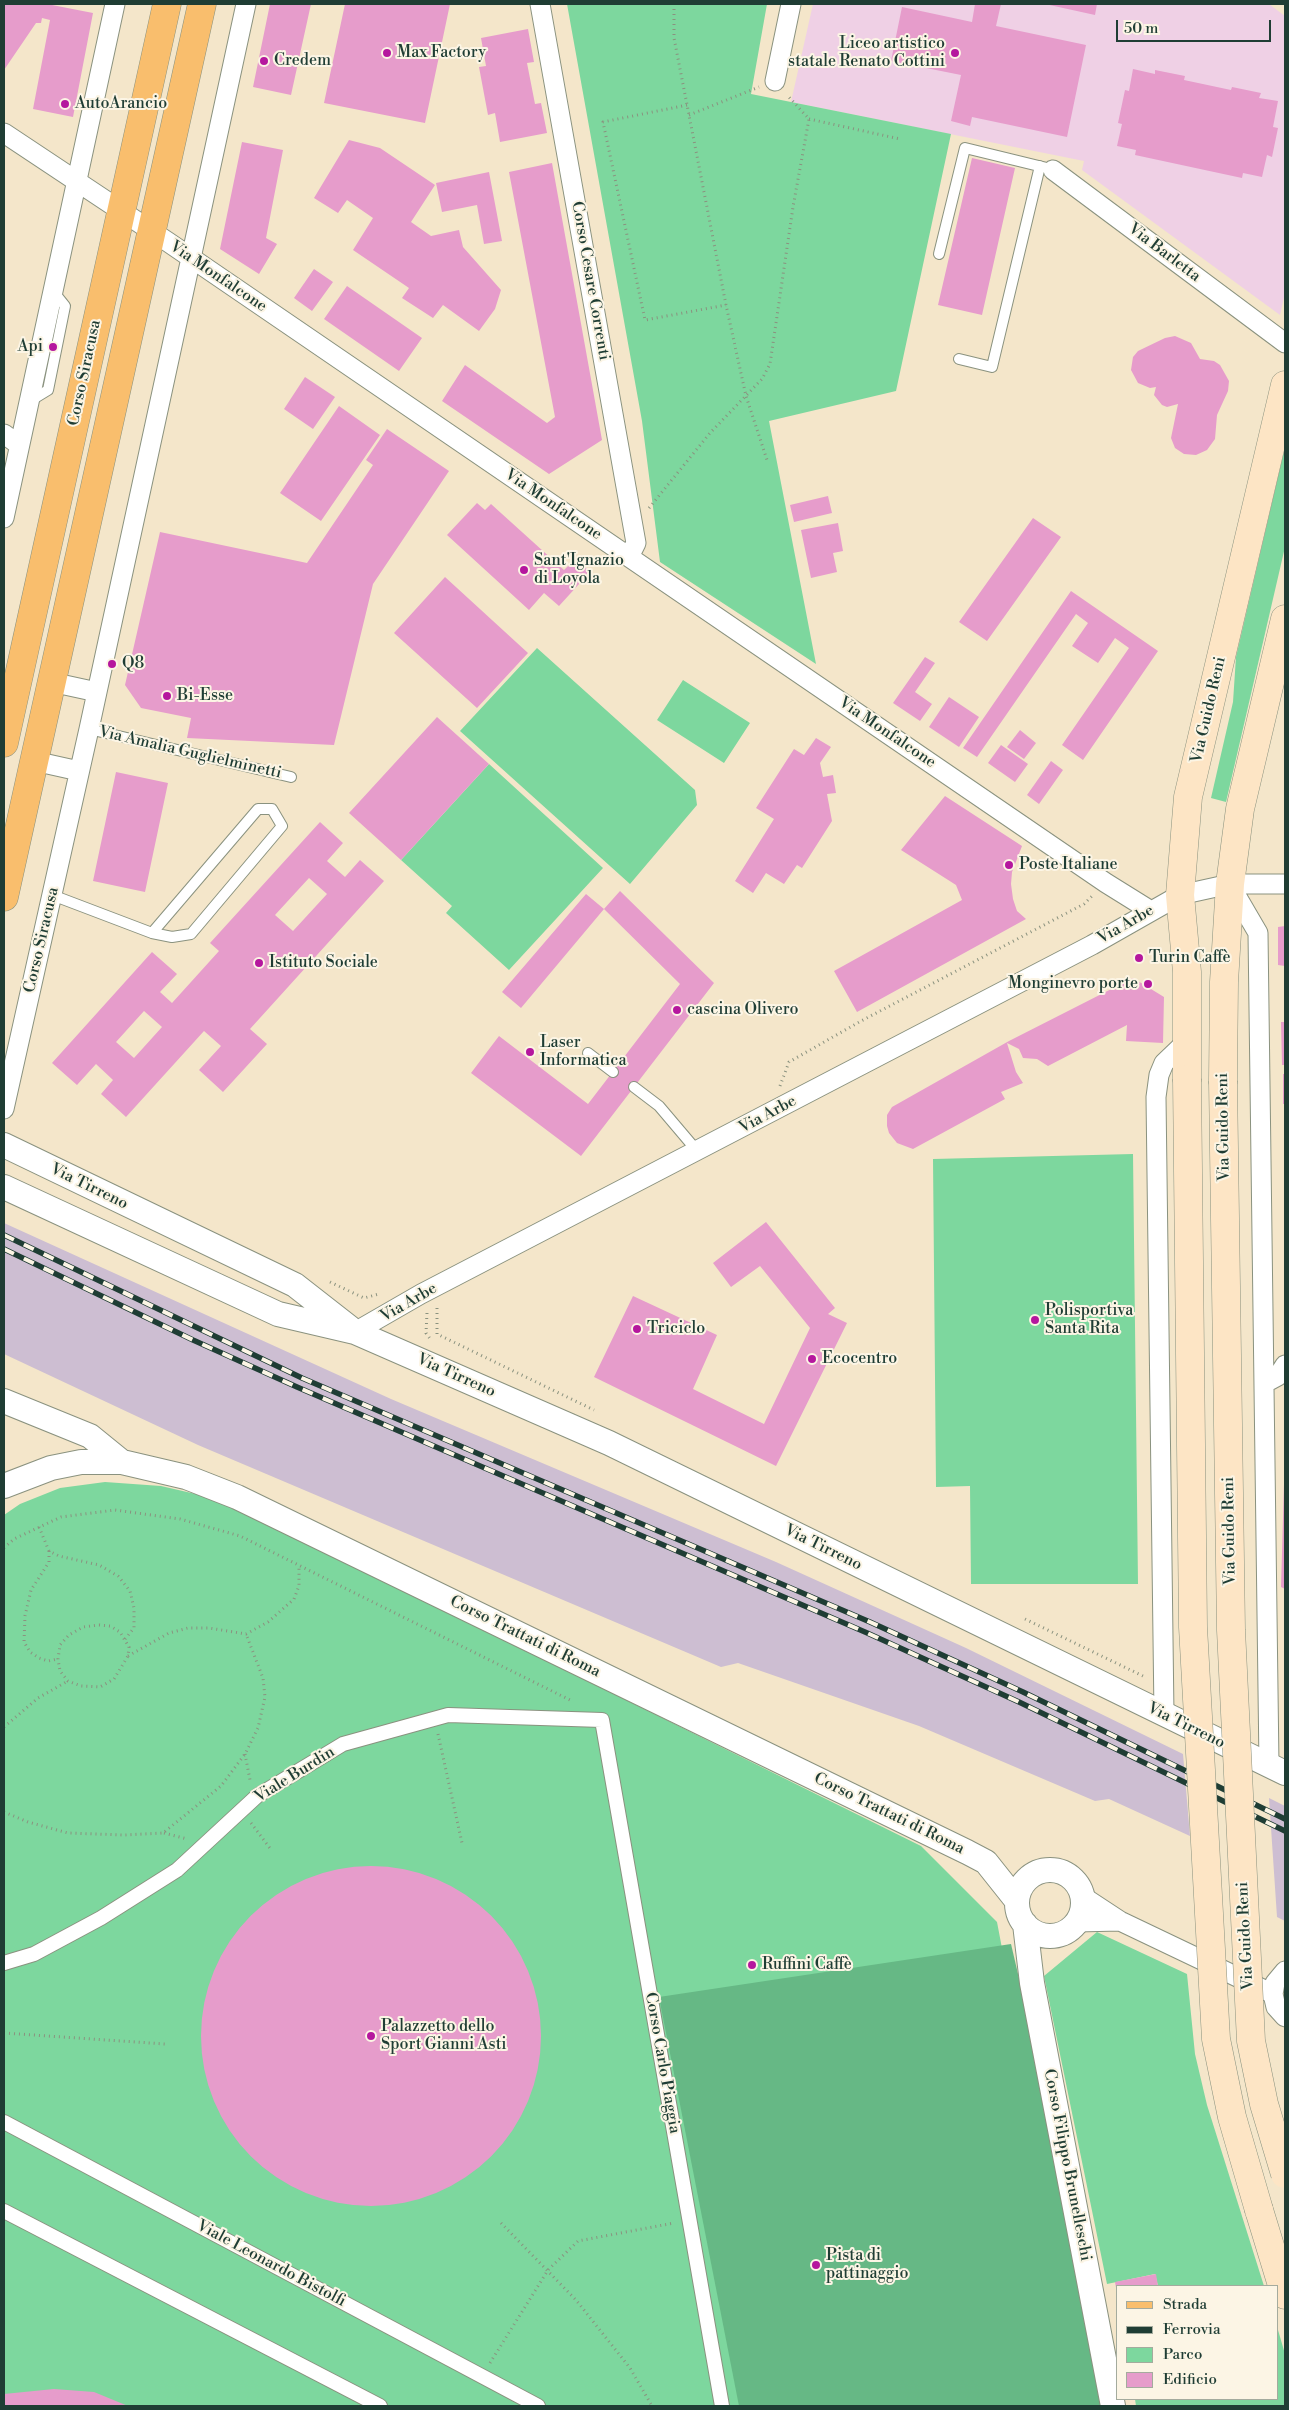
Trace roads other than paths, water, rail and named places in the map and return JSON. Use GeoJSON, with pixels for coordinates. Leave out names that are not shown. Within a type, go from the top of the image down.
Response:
{"type":"FeatureCollection","features":[{"type":"Feature","properties":{"kind":"main road","name":"Corso Siracusa"},"geometry":{"type":"LineString","coordinates":[[4,743],[11,674],[121,211],[166,4]]}},
{"type":"Feature","properties":{"kind":"main road","name":"Corso Siracusa"},"geometry":{"type":"LineString","coordinates":[[4,897],[202,4]]}},
{"type":"Feature","properties":{"kind":"main road","name":"Via Guido Reni"},"geometry":{"type":"LineString","coordinates":[[1285,385],[1188,798],[1180,895],[1187,972],[1193,1627],[1216,2039],[1232,2118],[1285,2295]]}},
{"type":"Feature","properties":{"kind":"main road","name":"Via Guido Reni"},"geometry":{"type":"LineString","coordinates":[[1285,619],[1240,810],[1230,884],[1224,982],[1223,1081],[1231,1630],[1251,2042],[1264,2104],[1285,2174]]}},
{"type":"Feature","properties":{"kind":"street"},"geometry":{"type":"LineString","coordinates":[[4,518],[115,4]]}},
{"type":"Feature","properties":{"kind":"street","name":"Corso Siracusa"},"geometry":{"type":"LineString","coordinates":[[4,1109],[80,772],[246,4]]}},
{"type":"Feature","properties":{"kind":"street","name":"Corso Cesare Correnti"},"geometry":{"type":"LineString","coordinates":[[540,4],[636,542],[630,557]]}},
{"type":"Feature","properties":{"kind":"street"},"geometry":{"type":"LineString","coordinates":[[775,81],[791,4]]}},
{"type":"Feature","properties":{"kind":"street","name":"Via Monfalcone"},"geometry":{"type":"LineString","coordinates":[[4,133],[190,257],[1106,883],[1151,911]]}},
{"type":"Feature","properties":{"kind":"street","name":"Via Barletta"},"geometry":{"type":"LineString","coordinates":[[1046,168],[1285,343]]}},
{"type":"Feature","properties":{"kind":"street"},"geometry":{"type":"LineString","coordinates":[[4,434],[19,445]]}},
{"type":"Feature","properties":{"kind":"street"},"geometry":{"type":"LineString","coordinates":[[51,682],[97,692]]}},
{"type":"Feature","properties":{"kind":"street"},"geometry":{"type":"LineString","coordinates":[[34,761],[80,772]]}},
{"type":"Feature","properties":{"kind":"street"},"geometry":{"type":"LineString","coordinates":[[1230,884],[1258,933],[1265,1384],[1277,1769]]}},
{"type":"Feature","properties":{"kind":"street","name":"Via Arbe"},"geometry":{"type":"LineString","coordinates":[[355,1332],[421,1294],[698,1152],[1092,945],[1180,895],[1230,884],[1285,884]]}},
{"type":"Feature","properties":{"kind":"street"},"geometry":{"type":"LineString","coordinates":[[1164,1715],[1156,1097],[1159,1075],[1164,1063],[1187,1041]]}},
{"type":"Feature","properties":{"kind":"street","name":"Via Tirreno"},"geometry":{"type":"LineString","coordinates":[[4,1145],[295,1285],[355,1332]]}},
{"type":"Feature","properties":{"kind":"street","name":"Via Tirreno"},"geometry":{"type":"LineString","coordinates":[[4,1187],[278,1314],[355,1332],[610,1443],[1277,1769]]}},
{"type":"Feature","properties":{"kind":"street"},"geometry":{"type":"LineString","coordinates":[[1265,1384],[1278,1376],[1285,1365]]}},
{"type":"Feature","properties":{"kind":"street"},"geometry":{"type":"LineString","coordinates":[[4,1400],[90,1436],[122,1462]]}},
{"type":"Feature","properties":{"kind":"street","name":"Corso Trattati di Roma"},"geometry":{"type":"LineString","coordinates":[[4,1486],[51,1468],[81,1462],[122,1462],[186,1476],[237,1497],[986,1862],[1017,1900]]}},
{"type":"Feature","properties":{"kind":"street","name":"Viale Burdin"},"geometry":{"type":"LineString","coordinates":[[4,1963],[34,1954],[101,1918],[177,1870],[258,1796],[343,1744],[448,1715],[602,1720]]}},
{"type":"Feature","properties":{"kind":"street","name":"Corso Carlo Piaggia"},"geometry":{"type":"LineString","coordinates":[[602,1720],[722,2406]]}},
{"type":"Feature","properties":{"kind":"street"},"geometry":{"type":"LineString","coordinates":[[986,1862],[1042,1871],[1055,1871],[1070,1877],[1077,1885],[1082,1896],[1082,1906],[1067,1928],[1048,1947],[1032,1983]]}},
{"type":"Feature","properties":{"kind":"street"},"geometry":{"type":"LineString","coordinates":[[1042,1871],[1029,1877],[1023,1883],[1017,1900],[1018,1910],[1025,1924],[1038,1933],[1120,1921]]}},
{"type":"Feature","properties":{"kind":"street"},"geometry":{"type":"LineString","coordinates":[[1082,1896],[1120,1921],[1273,1994]]}},
{"type":"Feature","properties":{"kind":"street","name":"Corso Filippo Brunelleschi"},"geometry":{"type":"LineString","coordinates":[[1025,1924],[1032,1983],[1113,2406]]}},
{"type":"Feature","properties":{"kind":"street"},"geometry":{"type":"LineString","coordinates":[[1285,1971],[1275,1983],[1273,1994],[1276,2007],[1285,2017]]}},
{"type":"Feature","properties":{"kind":"street","name":"Viale Leonardo Bistolfi"},"geometry":{"type":"LineString","coordinates":[[4,2122],[538,2406]]}},
{"type":"Feature","properties":{"kind":"street"},"geometry":{"type":"LineString","coordinates":[[4,2211],[380,2406]]}},
{"type":"Feature","properties":{"kind":"lane","name":"Via Barletta"},"geometry":{"type":"LineString","coordinates":[[939,254],[965,148],[1046,168]]}},
{"type":"Feature","properties":{"kind":"lane"},"geometry":{"type":"LineString","coordinates":[[959,359],[992,367],[1046,168]]}},
{"type":"Feature","properties":{"kind":"lane","name":"Via Amalia Guglielminetti"},"geometry":{"type":"LineString","coordinates":[[89,729],[291,777]]}},
{"type":"Feature","properties":{"kind":"lane"},"geometry":{"type":"LineString","coordinates":[[52,894],[152,933],[172,937],[191,934],[282,826],[272,809],[258,809],[152,933]]}},
{"type":"Feature","properties":{"kind":"lane"},"geometry":{"type":"LineString","coordinates":[[588,1053],[613,1072]]}},
{"type":"Feature","properties":{"kind":"lane"},"geometry":{"type":"LineString","coordinates":[[634,1087],[659,1106],[698,1152]]}},
{"type":"Feature","properties":{"kind":"railway"},"geometry":{"type":"LineString","coordinates":[[4,1235],[302,1378],[870,1622],[1023,1692],[1285,1819]]}},
{"type":"Feature","properties":{"kind":"railway"},"geometry":{"type":"LineString","coordinates":[[4,1249],[193,1340],[297,1387],[865,1632],[1019,1702],[1285,1831]]}},
{"type":"Feature","properties":{"kind":"place","name":"Max Factory"},"geometry":{"type":"Point","coordinates":[387,53]}},
{"type":"Feature","properties":{"kind":"place","name":"Liceo artistico statale Renato Cottini"},"geometry":{"type":"Point","coordinates":[955,53]}},
{"type":"Feature","properties":{"kind":"place","name":"Credem"},"geometry":{"type":"Point","coordinates":[264,61]}},
{"type":"Feature","properties":{"kind":"place","name":"AutoArancio"},"geometry":{"type":"Point","coordinates":[65,104]}},
{"type":"Feature","properties":{"kind":"place","name":"Api"},"geometry":{"type":"Point","coordinates":[53,347]}},
{"type":"Feature","properties":{"kind":"place","name":"Sant'Ignazio di Loyola"},"geometry":{"type":"Point","coordinates":[524,570]}},
{"type":"Feature","properties":{"kind":"place","name":"Q8"},"geometry":{"type":"Point","coordinates":[112,664]}},
{"type":"Feature","properties":{"kind":"place","name":"Bi-Esse"},"geometry":{"type":"Point","coordinates":[167,696]}},
{"type":"Feature","properties":{"kind":"place","name":"Poste Italiane"},"geometry":{"type":"Point","coordinates":[1009,865]}},
{"type":"Feature","properties":{"kind":"place","name":"Turin Caffè"},"geometry":{"type":"Point","coordinates":[1139,958]}},
{"type":"Feature","properties":{"kind":"place","name":"Istituto Sociale"},"geometry":{"type":"Point","coordinates":[259,963]}},
{"type":"Feature","properties":{"kind":"place","name":"Monginevro porte"},"geometry":{"type":"Point","coordinates":[1148,984]}},
{"type":"Feature","properties":{"kind":"place","name":"cascina Olivero"},"geometry":{"type":"Point","coordinates":[677,1010]}},
{"type":"Feature","properties":{"kind":"place","name":"Laser Informatica"},"geometry":{"type":"Point","coordinates":[530,1052]}},
{"type":"Feature","properties":{"kind":"place","name":"Polisportiva Santa Rita"},"geometry":{"type":"Point","coordinates":[1035,1320]}},
{"type":"Feature","properties":{"kind":"place","name":"Triciclo"},"geometry":{"type":"Point","coordinates":[637,1329]}},
{"type":"Feature","properties":{"kind":"place","name":"Ecocentro"},"geometry":{"type":"Point","coordinates":[812,1359]}},
{"type":"Feature","properties":{"kind":"place","name":"Ruffini Caffè"},"geometry":{"type":"Point","coordinates":[752,1965]}},
{"type":"Feature","properties":{"kind":"place","name":"Palazzetto dello Sport Gianni Asti"},"geometry":{"type":"Point","coordinates":[371,2036]}},
{"type":"Feature","properties":{"kind":"place","name":"Pista di pattinaggio"},"geometry":{"type":"Point","coordinates":[816,2265]}}]}
